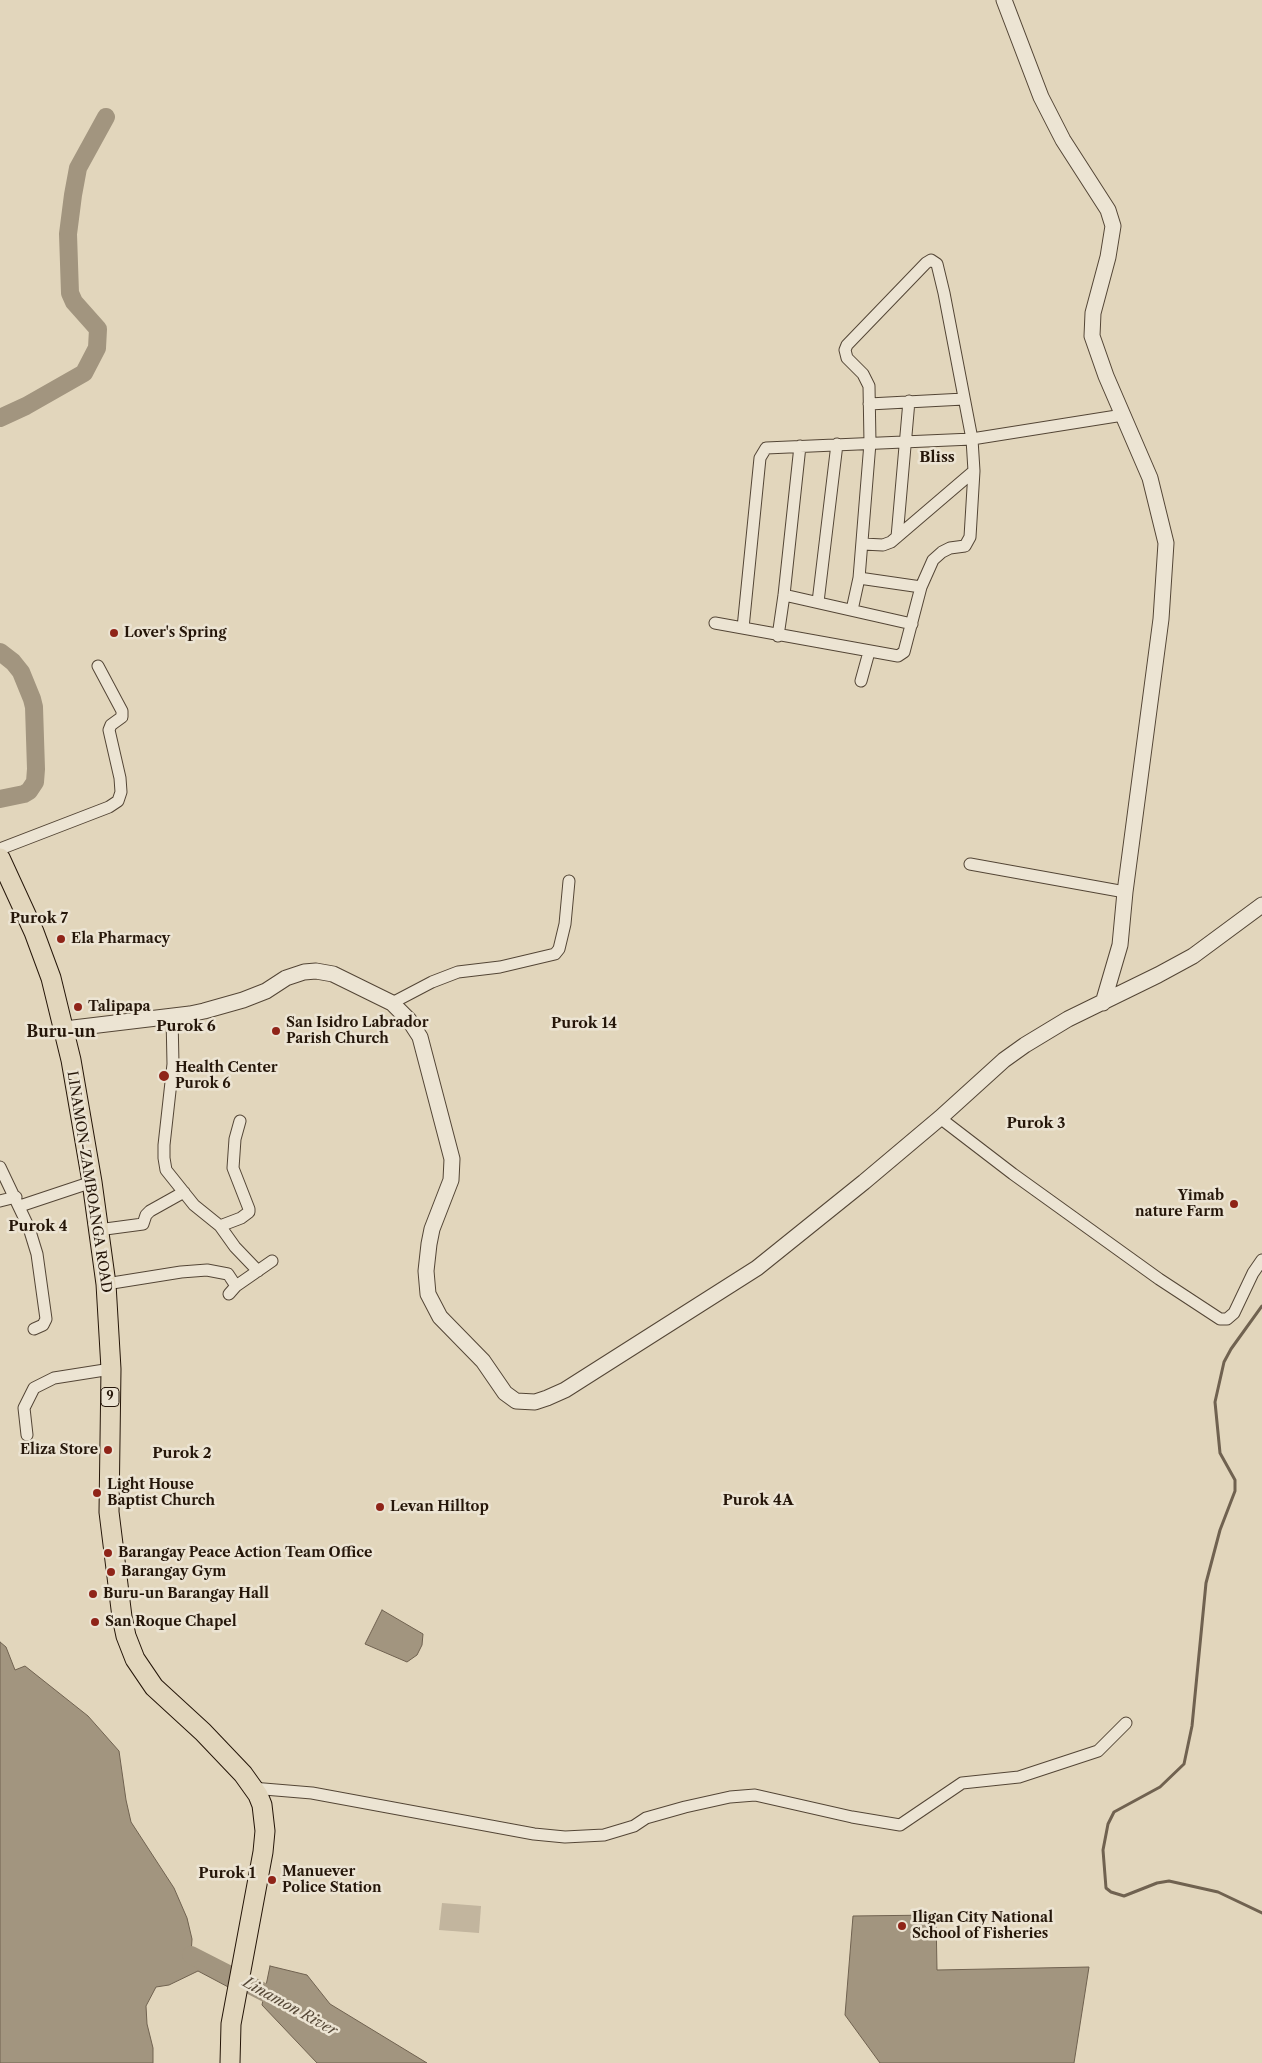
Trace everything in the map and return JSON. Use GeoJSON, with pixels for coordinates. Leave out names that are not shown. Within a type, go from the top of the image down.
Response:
{"type":"FeatureCollection","features":[{"type":"Feature","properties":{"kind":"highway","name":"LINAMON-ZAMBOANGA ROAD"},"geometry":{"type":"LineString","coordinates":[[0,858],[34,932],[52,978],[64,1029],[92,1182],[106,1284],[111,1369],[109,1512],[126,1636],[135,1659],[154,1687],[203,1732],[243,1774],[262,1805],[265,1824],[263,1852],[231,2024],[230,2063]]}},
{"type":"Feature","properties":{"kind":"street"},"geometry":{"type":"LineString","coordinates":[[1004,0],[1041,97],[1063,140],[1108,210],[1113,226],[1108,257],[1091,324],[1092,336],[1097,353],[1150,478],[1166,542],[1161,618],[1125,892],[1120,945],[1103,1003]]}},
{"type":"Feature","properties":{"kind":"street"},"geometry":{"type":"LineString","coordinates":[[715,623],[869,652],[902,655],[921,587],[933,560],[950,548],[965,546],[969,542],[974,471],[972,439],[944,293],[937,264],[931,260],[926,262],[847,345],[845,354],[863,374],[869,386],[870,404],[870,443],[863,544],[859,578],[852,610]]}},
{"type":"Feature","properties":{"kind":"street"},"geometry":{"type":"LineString","coordinates":[[870,404],[964,399]]}},
{"type":"Feature","properties":{"kind":"street"},"geometry":{"type":"LineString","coordinates":[[897,537],[909,401]]}},
{"type":"Feature","properties":{"kind":"street"},"geometry":{"type":"LineString","coordinates":[[743,628],[760,458],[766,448],[972,439],[1123,415]]}},
{"type":"Feature","properties":{"kind":"street"},"geometry":{"type":"LineString","coordinates":[[818,602],[837,444]]}},
{"type":"Feature","properties":{"kind":"street"},"geometry":{"type":"LineString","coordinates":[[778,636],[800,446]]}},
{"type":"Feature","properties":{"kind":"street"},"geometry":{"type":"LineString","coordinates":[[863,544],[888,544],[974,471]]}},
{"type":"Feature","properties":{"kind":"street"},"geometry":{"type":"LineString","coordinates":[[859,578],[921,587]]}},
{"type":"Feature","properties":{"kind":"street"},"geometry":{"type":"LineString","coordinates":[[784,595],[912,624]]}},
{"type":"Feature","properties":{"kind":"street"},"geometry":{"type":"LineString","coordinates":[[861,681],[869,652]]}},
{"type":"Feature","properties":{"kind":"street"},"geometry":{"type":"LineString","coordinates":[[0,849],[109,807],[118,801],[121,792],[120,778],[110,730],[111,724],[120,719],[123,714],[98,666]]}},
{"type":"Feature","properties":{"kind":"street"},"geometry":{"type":"LineString","coordinates":[[970,864],[1125,892]]}},
{"type":"Feature","properties":{"kind":"street"},"geometry":{"type":"LineString","coordinates":[[392,1004],[432,982],[458,972],[500,967],[555,954],[559,949],[566,924],[569,881]]}},
{"type":"Feature","properties":{"kind":"street"},"geometry":{"type":"LineString","coordinates":[[64,1029],[190,1014],[243,1000],[294,975],[316,971],[340,977],[392,1004],[409,1020],[420,1037],[452,1159],[451,1180],[432,1229],[429,1244],[426,1271],[428,1294],[440,1317],[483,1362],[505,1393],[516,1401],[524,1402],[547,1398],[565,1390],[757,1268],[940,1118],[998,1065],[1024,1045],[1068,1019],[1103,1003],[1192,956],[1262,905]]}},
{"type":"Feature","properties":{"kind":"street"},"geometry":{"type":"LineString","coordinates":[[172,1016],[173,1064],[164,1158],[166,1170],[194,1205],[220,1226],[235,1247],[258,1271]]}},
{"type":"Feature","properties":{"kind":"street"},"geometry":{"type":"LineString","coordinates":[[940,1118],[1151,1274],[1215,1316],[1227,1319],[1232,1315],[1262,1260]]}},
{"type":"Feature","properties":{"kind":"street"},"geometry":{"type":"LineString","coordinates":[[220,1226],[241,1218],[249,1212],[233,1168],[235,1139],[240,1121]]}},
{"type":"Feature","properties":{"kind":"street"},"geometry":{"type":"LineString","coordinates":[[0,1167],[18,1202],[34,1240],[45,1307],[45,1322],[34,1329]]}},
{"type":"Feature","properties":{"kind":"street"},"geometry":{"type":"LineString","coordinates":[[0,1201],[18,1202],[92,1182]]}},
{"type":"Feature","properties":{"kind":"street"},"geometry":{"type":"LineString","coordinates":[[98,1230],[142,1224],[150,1211],[184,1192]]}},
{"type":"Feature","properties":{"kind":"street"},"geometry":{"type":"LineString","coordinates":[[106,1284],[181,1272],[207,1270],[224,1272],[231,1278],[232,1290],[272,1261]]}},
{"type":"Feature","properties":{"kind":"street"},"geometry":{"type":"LineString","coordinates":[[27,1435],[24,1408],[34,1388],[54,1378],[111,1369]]}},
{"type":"Feature","properties":{"kind":"street"},"geometry":{"type":"LineString","coordinates":[[252,1788],[312,1794],[534,1834],[565,1837],[604,1835],[634,1826],[646,1818],[685,1807],[730,1797],[755,1795],[852,1817],[900,1825],[962,1783],[1019,1777],[1098,1751],[1126,1723]]}},
{"type":"Feature","properties":{"kind":"shaded area"},"geometry":{"type":"Polygon","coordinates":[[[442,1903],[481,1906],[479,1933],[439,1930],[442,1903]]]}},
{"type":"Feature","properties":{"kind":"water"},"geometry":{"type":"Polygon","coordinates":[[[382,1610],[423,1634],[422,1645],[417,1655],[407,1662],[365,1644],[382,1610]]]}},
{"type":"Feature","properties":{"kind":"water"},"geometry":{"type":"Polygon","coordinates":[[[0,1642],[6,1647],[15,1670],[25,1666],[88,1716],[119,1751],[131,1822],[174,1888],[187,1918],[192,1939],[191,1955],[188,1963],[197,1952],[236,1970],[232,1989],[198,1971],[169,1985],[156,1987],[146,2006],[147,2024],[153,2048],[153,2063],[0,2063],[0,1642]]]}},
{"type":"Feature","properties":{"kind":"water"},"geometry":{"type":"Polygon","coordinates":[[[936,1915],[937,1970],[1089,1967],[1074,2063],[880,2063],[845,2015],[853,1916],[936,1915]]]}},
{"type":"Feature","properties":{"kind":"water"},"geometry":{"type":"Polygon","coordinates":[[[270,1966],[307,1975],[330,2004],[427,2063],[317,2063],[262,2005],[270,1966]]]}},
{"type":"Feature","properties":{"kind":"waterway"},"geometry":{"type":"LineString","coordinates":[[0,418],[26,406],[84,373],[97,348],[98,329],[74,302],[70,293],[68,234],[78,168],[106,117]]}},
{"type":"Feature","properties":{"kind":"waterway"},"geometry":{"type":"LineString","coordinates":[[0,652],[13,662],[21,672],[32,699],[34,707],[36,769],[35,782],[29,791],[24,794],[0,799]]}},
{"type":"Feature","properties":{"kind":"waterway"},"geometry":{"type":"LineString","coordinates":[[1262,1306],[1231,1349],[1224,1362],[1215,1402],[1220,1453],[1235,1480],[1235,1491],[1220,1530],[1206,1583],[1192,1726],[1184,1764],[1160,1787],[1114,1812],[1108,1824],[1103,1850],[1106,1888],[1111,1892],[1124,1896],[1157,1883],[1169,1881],[1218,1892],[1262,1913]]}},
{"type":"Feature","properties":{"kind":"waterway","name":"Linamon River"},"geometry":{"type":"LineString","coordinates":[[191,1955],[285,2003]]}},
{"type":"Feature","properties":{"kind":"place","name":"Lover's Spring"},"geometry":{"type":"Point","coordinates":[114,633]}},
{"type":"Feature","properties":{"kind":"place","name":"Ela Pharmacy"},"geometry":{"type":"Point","coordinates":[61,939]}},
{"type":"Feature","properties":{"kind":"place","name":"Talipapa"},"geometry":{"type":"Point","coordinates":[78,1007]}},
{"type":"Feature","properties":{"kind":"place","name":"San Isidro Labrador Parish Church"},"geometry":{"type":"Point","coordinates":[276,1031]}},
{"type":"Feature","properties":{"kind":"place","name":"Health Center Purok 6"},"geometry":{"type":"Point","coordinates":[164,1076]}},
{"type":"Feature","properties":{"kind":"place","name":"Yimab nature Farm"},"geometry":{"type":"Point","coordinates":[1234,1204]}},
{"type":"Feature","properties":{"kind":"place","name":"Eliza Store"},"geometry":{"type":"Point","coordinates":[108,1450]}},
{"type":"Feature","properties":{"kind":"place","name":"Light House Baptist Church"},"geometry":{"type":"Point","coordinates":[97,1493]}},
{"type":"Feature","properties":{"kind":"place","name":"Levan Hilltop"},"geometry":{"type":"Point","coordinates":[380,1507]}},
{"type":"Feature","properties":{"kind":"place","name":"Barangay Peace Action Team Office"},"geometry":{"type":"Point","coordinates":[108,1553]}},
{"type":"Feature","properties":{"kind":"place","name":"Barangay Gym"},"geometry":{"type":"Point","coordinates":[111,1572]}},
{"type":"Feature","properties":{"kind":"place","name":"Buru-un Barangay Hall"},"geometry":{"type":"Point","coordinates":[93,1594]}},
{"type":"Feature","properties":{"kind":"place","name":"San Roque Chapel"},"geometry":{"type":"Point","coordinates":[95,1622]}},
{"type":"Feature","properties":{"kind":"place","name":"Manuever Police Station"},"geometry":{"type":"Point","coordinates":[272,1880]}},
{"type":"Feature","properties":{"kind":"place","name":"Iligan City National School of Fisheries"},"geometry":{"type":"Point","coordinates":[902,1926]}},
{"type":"Feature","properties":{"kind":"district","name":"Bliss"},"geometry":{"type":"Point","coordinates":[937,458]}},
{"type":"Feature","properties":{"kind":"district","name":"Purok 7"},"geometry":{"type":"Point","coordinates":[39,919]}},
{"type":"Feature","properties":{"kind":"district","name":"Purok 14"},"geometry":{"type":"Point","coordinates":[584,1024]}},
{"type":"Feature","properties":{"kind":"district","name":"Purok 6"},"geometry":{"type":"Point","coordinates":[186,1027]}},
{"type":"Feature","properties":{"kind":"district","name":"Buru-un"},"geometry":{"type":"Point","coordinates":[61,1032]}},
{"type":"Feature","properties":{"kind":"district","name":"Purok 3"},"geometry":{"type":"Point","coordinates":[1036,1124]}},
{"type":"Feature","properties":{"kind":"district","name":"Purok 4"},"geometry":{"type":"Point","coordinates":[38,1227]}},
{"type":"Feature","properties":{"kind":"district","name":"Purok 2"},"geometry":{"type":"Point","coordinates":[182,1454]}},
{"type":"Feature","properties":{"kind":"district","name":"Purok 4A"},"geometry":{"type":"Point","coordinates":[758,1501]}},
{"type":"Feature","properties":{"kind":"district","name":"Purok 1"},"geometry":{"type":"Point","coordinates":[227,1874]}}]}
